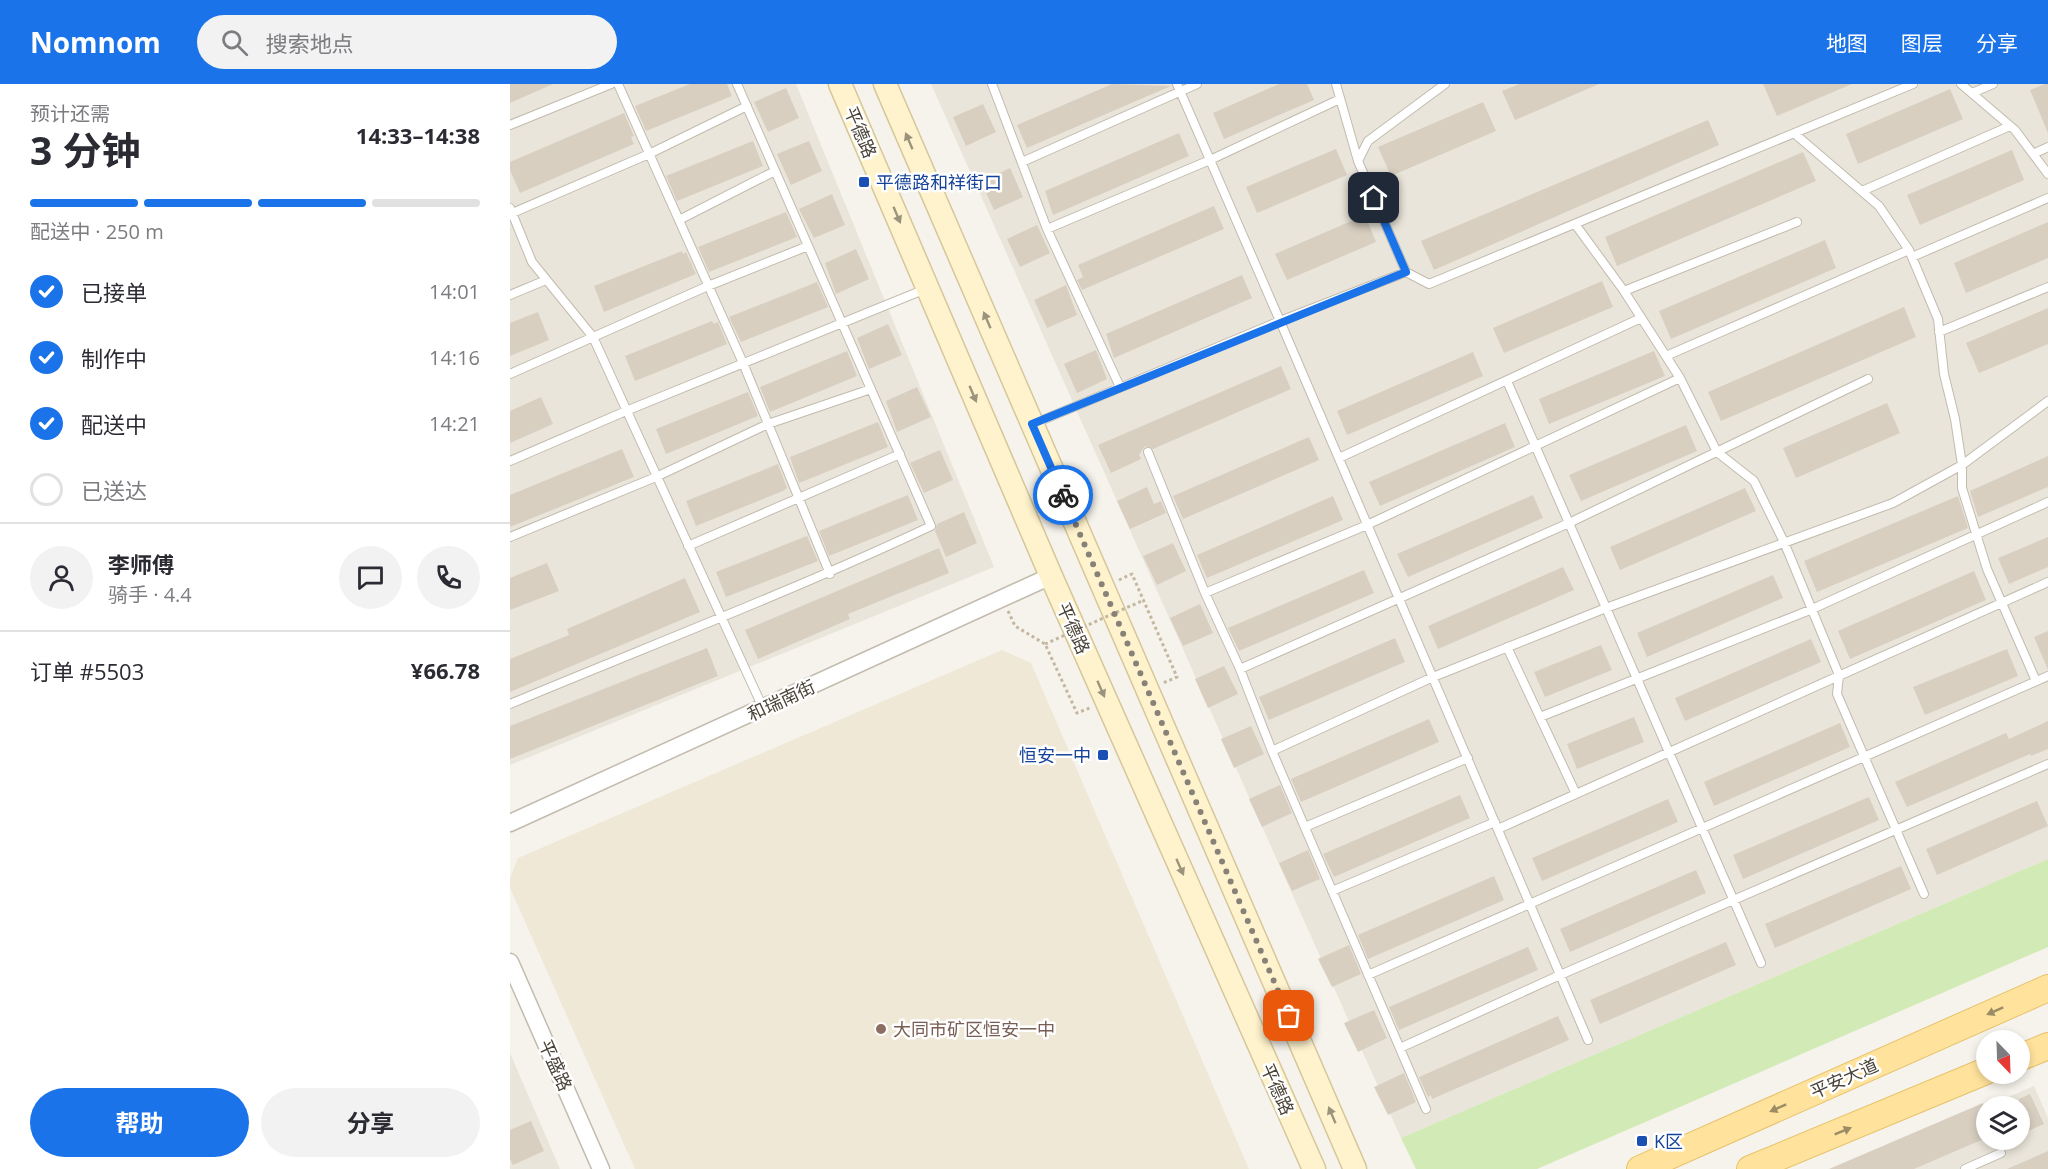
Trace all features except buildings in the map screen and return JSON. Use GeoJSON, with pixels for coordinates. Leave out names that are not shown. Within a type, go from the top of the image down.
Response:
{"type":"FeatureCollection","features":[{"type":"Feature","properties":{"kind":"main road","name":"平德路"},"geometry":{"type":"LineString","coordinates":[[840,84],[1052,576],[1314,1169]]}},
{"type":"Feature","properties":{"kind":"main road"},"geometry":{"type":"LineString","coordinates":[[885,84],[1355,1169]]}},
{"type":"Feature","properties":{"kind":"main road","name":"平安大道"},"geometry":{"type":"LineString","coordinates":[[1640,1169],[2048,988]]}},
{"type":"Feature","properties":{"kind":"main road"},"geometry":{"type":"LineString","coordinates":[[2030,1053],[2048,1046]]}},
{"type":"Feature","properties":{"kind":"main road"},"geometry":{"type":"LineString","coordinates":[[1750,1169],[1976,1075]]}},
{"type":"Feature","properties":{"kind":"street","name":"和瑞南街"},"geometry":{"type":"LineString","coordinates":[[510,823],[1052,576]]}},
{"type":"Feature","properties":{"kind":"street","name":"平盛路"},"geometry":{"type":"LineString","coordinates":[[510,962],[601,1169]]}},
{"type":"Feature","properties":{"kind":"lane"},"geometry":{"type":"LineString","coordinates":[[510,125],[611,84]]}},
{"type":"Feature","properties":{"kind":"lane"},"geometry":{"type":"LineString","coordinates":[[618,84],[743,363],[830,574]]}},
{"type":"Feature","properties":{"kind":"lane"},"geometry":{"type":"LineString","coordinates":[[510,704],[720,616],[830,574],[931,526],[736,84]]}},
{"type":"Feature","properties":{"kind":"lane"},"geometry":{"type":"LineString","coordinates":[[994,84],[1047,229],[1120,387]]}},
{"type":"Feature","properties":{"kind":"lane"},"geometry":{"type":"LineString","coordinates":[[1022,162],[1179,88],[1197,84]]}},
{"type":"Feature","properties":{"kind":"lane"},"geometry":{"type":"LineString","coordinates":[[1336,84],[1358,161],[1406,272],[1429,284],[1913,84]]}},
{"type":"Feature","properties":{"kind":"lane"},"geometry":{"type":"LineString","coordinates":[[1358,161],[1368,141],[1445,84]]}},
{"type":"Feature","properties":{"kind":"lane"},"geometry":{"type":"LineString","coordinates":[[1961,84],[2010,126],[2048,174]]}},
{"type":"Feature","properties":{"kind":"lane"},"geometry":{"type":"LineString","coordinates":[[1972,93],[1993,84]]}},
{"type":"Feature","properties":{"kind":"lane"},"geometry":{"type":"LineString","coordinates":[[1179,88],[1588,1040]]}},
{"type":"Feature","properties":{"kind":"lane"},"geometry":{"type":"LineString","coordinates":[[1047,229],[1210,160],[1340,99]]}},
{"type":"Feature","properties":{"kind":"lane"},"geometry":{"type":"LineString","coordinates":[[747,106],[649,154],[511,212],[532,262],[593,337],[763,708]]}},
{"type":"Feature","properties":{"kind":"lane"},"geometry":{"type":"LineString","coordinates":[[1862,191],[2010,126]]}},
{"type":"Feature","properties":{"kind":"lane"},"geometry":{"type":"LineString","coordinates":[[1795,134],[1879,206],[1911,254],[1938,319],[1944,374],[1955,419],[1962,465],[1962,488],[2002,603],[2036,681]]}},
{"type":"Feature","properties":{"kind":"lane"},"geometry":{"type":"LineString","coordinates":[[2033,154],[2048,147]]}},
{"type":"Feature","properties":{"kind":"lane"},"geometry":{"type":"LineString","coordinates":[[679,220],[775,171]]}},
{"type":"Feature","properties":{"kind":"lane"},"geometry":{"type":"LineString","coordinates":[[1666,356],[2048,198]]}},
{"type":"Feature","properties":{"kind":"lane"},"geometry":{"type":"LineString","coordinates":[[1624,291],[1797,222]]}},
{"type":"Feature","properties":{"kind":"lane"},"geometry":{"type":"LineString","coordinates":[[1575,224],[1624,291],[1680,378],[1717,452],[1754,482],[1784,542],[1810,610],[1839,675],[1837,694],[1924,894]]}},
{"type":"Feature","properties":{"kind":"lane"},"geometry":{"type":"LineString","coordinates":[[510,374],[708,286],[808,246]]}},
{"type":"Feature","properties":{"kind":"lane"},"geometry":{"type":"LineString","coordinates":[[1032,424],[1280,321],[1406,272]]}},
{"type":"Feature","properties":{"kind":"lane"},"geometry":{"type":"LineString","coordinates":[[510,296],[546,280]]}},
{"type":"Feature","properties":{"kind":"lane"},"geometry":{"type":"LineString","coordinates":[[1939,332],[2048,287]]}},
{"type":"Feature","properties":{"kind":"lane"},"geometry":{"type":"LineString","coordinates":[[510,461],[626,411],[928,288]]}},
{"type":"Feature","properties":{"kind":"lane"},"geometry":{"type":"LineString","coordinates":[[1339,458],[1641,318]]}},
{"type":"Feature","properties":{"kind":"lane"},"geometry":{"type":"LineString","coordinates":[[1205,593],[1367,525],[1680,378]]}},
{"type":"Feature","properties":{"kind":"lane"},"geometry":{"type":"LineString","coordinates":[[1240,669],[1569,524],[1868,379]]}},
{"type":"Feature","properties":{"kind":"lane"},"geometry":{"type":"LineString","coordinates":[[1507,381],[1761,963]]}},
{"type":"Feature","properties":{"kind":"lane"},"geometry":{"type":"LineString","coordinates":[[510,537],[657,477],[768,424],[871,389]]}},
{"type":"Feature","properties":{"kind":"lane"},"geometry":{"type":"LineString","coordinates":[[1272,751],[1433,677],[1507,647],[1606,608],[1893,503],[1962,465],[2048,401]]}},
{"type":"Feature","properties":{"kind":"lane"},"geometry":{"type":"LineString","coordinates":[[1148,452],[1205,593],[1240,669],[1272,751],[1426,1109]]}},
{"type":"Feature","properties":{"kind":"lane"},"geometry":{"type":"LineString","coordinates":[[688,546],[900,454]]}},
{"type":"Feature","properties":{"kind":"lane"},"geometry":{"type":"LineString","coordinates":[[1540,717],[1810,610],[2048,502]]}},
{"type":"Feature","properties":{"kind":"lane"},"geometry":{"type":"LineString","coordinates":[[1332,891],[1576,794],[2048,582]]}},
{"type":"Feature","properties":{"kind":"lane"},"geometry":{"type":"LineString","coordinates":[[1507,647],[1576,794]]}},
{"type":"Feature","properties":{"kind":"lane"},"geometry":{"type":"LineString","coordinates":[[1368,975],[2048,676]]}},
{"type":"Feature","properties":{"kind":"lane"},"geometry":{"type":"LineString","coordinates":[[1305,827],[1468,758]]}},
{"type":"Feature","properties":{"kind":"lane"},"geometry":{"type":"LineString","coordinates":[[1400,1048],[1560,975],[2048,764]]}},
{"type":"Feature","properties":{"kind":"lane"},"geometry":{"type":"LineString","coordinates":[[1965,1169],[2001,1153]]}},
{"type":"Feature","properties":{"kind":"path"},"geometry":{"type":"LineString","coordinates":[[1132,574],[1178,677]]}},
{"type":"Feature","properties":{"kind":"path"},"geometry":{"type":"LineString","coordinates":[[1045,644],[1144,600]]}},
{"type":"Feature","properties":{"kind":"path"},"geometry":{"type":"LineString","coordinates":[[1015,626],[1045,644],[1077,713]]}},
{"type":"Feature","properties":{"kind":"shaded area"},"geometry":{"type":"Polygon","coordinates":[[[510,84],[796,84],[994,567],[510,765],[510,84]]]}},
{"type":"Feature","properties":{"kind":"shaded area"},"geometry":{"type":"Polygon","coordinates":[[[931,84],[2048,84],[2048,859],[1401,1138],[931,84]]]}},
{"type":"Feature","properties":{"kind":"shaded area","name":"大同市矿区恒安一中"},"geometry":{"type":"Polygon","coordinates":[[[1002,650],[1031,663],[1249,1169],[635,1169],[510,888],[510,878],[518,858],[1002,650]]]}},
{"type":"Feature","properties":{"kind":"shaded area"},"geometry":{"type":"Polygon","coordinates":[[[510,1053],[560,1169],[510,1169],[510,1053]]]}},
{"type":"Feature","properties":{"kind":"shaded area"},"geometry":{"type":"Polygon","coordinates":[[[2034,1086],[2048,1118],[2048,1169],[1836,1169],[1976,1110],[1976,1150],[2030,1150],[2030,1096],[2010,1096],[2034,1086]]]}},
{"type":"Feature","properties":{"kind":"green space"},"geometry":{"type":"Polygon","coordinates":[[[2048,859],[2048,947],[1537,1169],[1416,1169],[1401,1138],[2048,859]]]}},
{"type":"Feature","properties":{"kind":"way so far"},"geometry":{"type":"LineString","coordinates":[[1063,495],[1289,1016]]}},
{"type":"Feature","properties":{"kind":"place","name":"平德路和祥街口"},"geometry":{"type":"Point","coordinates":[864,182]}},
{"type":"Feature","properties":{"kind":"place","name":"恒安一中"},"geometry":{"type":"Point","coordinates":[1103,755]}},
{"type":"Feature","properties":{"kind":"place","name":"大同市矿区恒安一中"},"geometry":{"type":"Point","coordinates":[881,1029]}},
{"type":"Feature","properties":{"kind":"place","name":"K区"},"geometry":{"type":"Point","coordinates":[1642,1141]}},
{"type":"Feature","properties":{"kind":"route"},"geometry":{"type":"LineString","coordinates":[[1063,495],[1032,424],[1280,321],[1406,272],[1374,198]]}}]}
